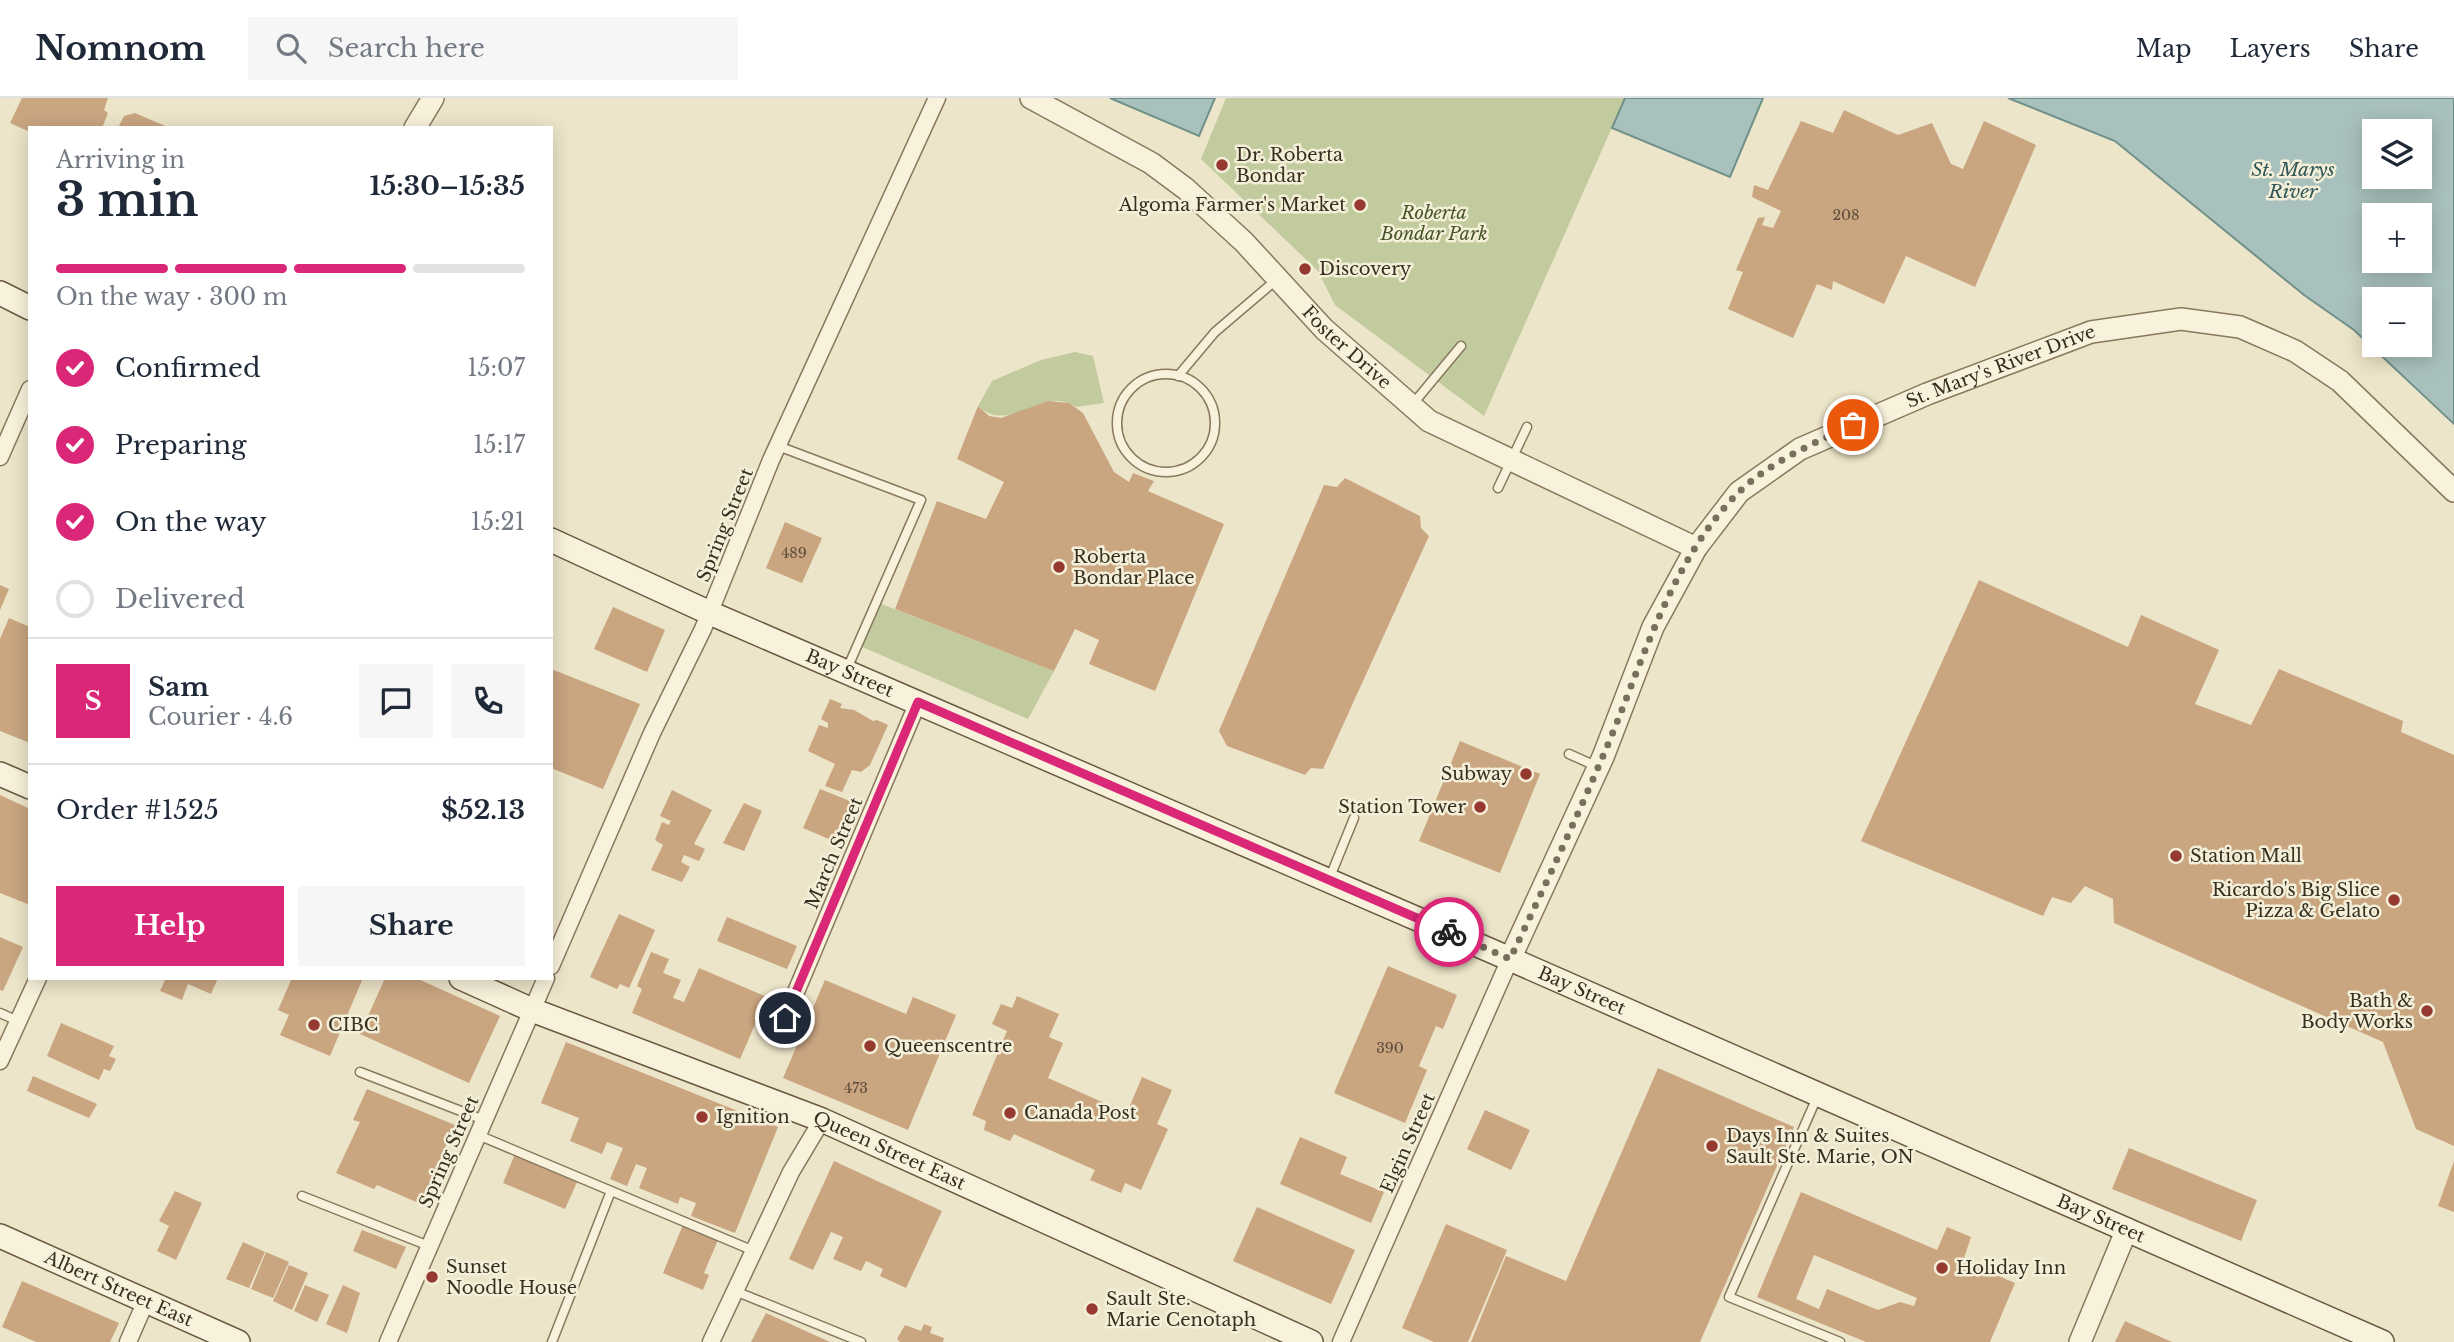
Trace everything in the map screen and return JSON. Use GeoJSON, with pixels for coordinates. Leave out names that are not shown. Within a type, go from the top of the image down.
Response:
{"type":"FeatureCollection","features":[{"type":"Feature","properties":{"kind":"main road"},"geometry":{"type":"LineString","coordinates":[[0,293],[28,307]]}},
{"type":"Feature","properties":{"kind":"main road","name":"Bay Street"},"geometry":{"type":"LineString","coordinates":[[553,541],[710,613],[1329,880],[2382,1342]]}},
{"type":"Feature","properties":{"kind":"main road"},"geometry":{"type":"LineString","coordinates":[[0,774],[28,786]]}},
{"type":"Feature","properties":{"kind":"main road","name":"Queen Street East"},"geometry":{"type":"LineString","coordinates":[[466,980],[533,1010],[822,1120],[1311,1342]]}},
{"type":"Feature","properties":{"kind":"main road","name":"Albert Street East"},"geometry":{"type":"LineString","coordinates":[[0,1236],[145,1303],[238,1342]]}},
{"type":"Feature","properties":{"kind":"street"},"geometry":{"type":"LineString","coordinates":[[416,126],[433,98]]}},
{"type":"Feature","properties":{"kind":"street","name":"Spring Street"},"geometry":{"type":"LineString","coordinates":[[553,961],[652,733],[710,613],[778,446],[937,98]]}},
{"type":"Feature","properties":{"kind":"street","name":"Foster Drive"},"geometry":{"type":"LineString","coordinates":[[1031,98],[1151,163],[1186,189],[1244,242],[1276,281],[1324,329],[1429,421],[1696,548]]}},
{"type":"Feature","properties":{"kind":"street","name":"St. Mary's River Drive"},"geometry":{"type":"LineString","coordinates":[[1510,959],[1598,767],[1653,627],[1696,548],[1739,492],[1801,449],[1927,394],[2091,332],[2181,319],[2240,327],[2295,351],[2340,382],[2454,491]]}},
{"type":"Feature","properties":{"kind":"street"},"geometry":{"type":"LineString","coordinates":[[0,457],[28,394]]}},
{"type":"Feature","properties":{"kind":"street","name":"March Street"},"geometry":{"type":"LineString","coordinates":[[785,1018],[918,702]]}},
{"type":"Feature","properties":{"kind":"street","name":"Elgin Street"},"geometry":{"type":"LineString","coordinates":[[1341,1342],[1510,959]]}},
{"type":"Feature","properties":{"kind":"street"},"geometry":{"type":"LineString","coordinates":[[0,1061],[37,980]]}},
{"type":"Feature","properties":{"kind":"street","name":"Spring Street"},"geometry":{"type":"LineString","coordinates":[[388,1342],[545,980]]}},
{"type":"Feature","properties":{"kind":"street"},"geometry":{"type":"LineString","coordinates":[[711,1342],[791,1172],[822,1120]]}},
{"type":"Feature","properties":{"kind":"street"},"geometry":{"type":"LineString","coordinates":[[2080,1342],[2127,1229]]}},
{"type":"Feature","properties":{"kind":"street"},"geometry":{"type":"LineString","coordinates":[[128,1342],[145,1303]]}},
{"type":"Feature","properties":{"kind":"lane"},"geometry":{"type":"LineString","coordinates":[[1178,376],[1214,332],[1276,281]]}},
{"type":"Feature","properties":{"kind":"lane"},"geometry":{"type":"LineString","coordinates":[[1410,407],[1461,346]]}},
{"type":"Feature","properties":{"kind":"lane"},"geometry":{"type":"LineString","coordinates":[[1157,376],[1178,376],[1194,383],[1205,394],[1213,408],[1214,433],[1203,455],[1191,466],[1159,472],[1143,466],[1126,450],[1117,427],[1119,410],[1126,395],[1138,384],[1157,376]]}},
{"type":"Feature","properties":{"kind":"lane"},"geometry":{"type":"LineString","coordinates":[[1498,488],[1527,427]]}},
{"type":"Feature","properties":{"kind":"lane"},"geometry":{"type":"LineString","coordinates":[[778,446],[921,500],[847,670]]}},
{"type":"Feature","properties":{"kind":"lane"},"geometry":{"type":"LineString","coordinates":[[1570,754],[1598,767]]}},
{"type":"Feature","properties":{"kind":"lane"},"geometry":{"type":"LineString","coordinates":[[1329,880],[1354,818]]}},
{"type":"Feature","properties":{"kind":"lane"},"geometry":{"type":"LineString","coordinates":[[0,1013],[18,1021]]}},
{"type":"Feature","properties":{"kind":"lane"},"geometry":{"type":"LineString","coordinates":[[360,1072],[484,1119]]}},
{"type":"Feature","properties":{"kind":"lane"},"geometry":{"type":"LineString","coordinates":[[1819,1094],[1729,1297],[1840,1342]]}},
{"type":"Feature","properties":{"kind":"lane"},"geometry":{"type":"LineString","coordinates":[[478,1135],[754,1251]]}},
{"type":"Feature","properties":{"kind":"lane"},"geometry":{"type":"LineString","coordinates":[[552,1342],[611,1191]]}},
{"type":"Feature","properties":{"kind":"lane"},"geometry":{"type":"LineString","coordinates":[[302,1196],[429,1246]]}},
{"type":"Feature","properties":{"kind":"lane"},"geometry":{"type":"LineString","coordinates":[[735,1290],[861,1342]]}},
{"type":"Feature","properties":{"kind":"green space","name":"Roberta Bondar Park"},"geometry":{"type":"Polygon","coordinates":[[[1226,98],[1625,98],[1484,416],[1335,305],[1318,271],[1201,159],[1226,98]]]}},
{"type":"Feature","properties":{"kind":"green space"},"geometry":{"type":"Polygon","coordinates":[[[1075,352],[1093,356],[1104,403],[1076,407],[1051,401],[1002,416],[990,414],[978,406],[992,381],[1041,360],[1075,352]]]}},
{"type":"Feature","properties":{"kind":"green space"},"geometry":{"type":"Polygon","coordinates":[[[876,602],[1054,671],[1028,719],[858,645],[876,602]]]}},
{"type":"Feature","properties":{"kind":"water"},"geometry":{"type":"Polygon","coordinates":[[[1110,98],[1215,98],[1199,136],[1110,98]]]}},
{"type":"Feature","properties":{"kind":"water"},"geometry":{"type":"Polygon","coordinates":[[[1625,98],[1763,98],[1730,177],[1612,128],[1625,98]]]}},
{"type":"Feature","properties":{"kind":"water","name":"St. Marys River"},"geometry":{"type":"Polygon","coordinates":[[[2008,98],[2454,98],[2454,424],[2383,357],[2432,357],[2432,287],[2362,287],[2362,338],[2304,295],[2115,141],[2008,98]]]}},
{"type":"Feature","properties":{"kind":"building"},"geometry":{"type":"Polygon","coordinates":[[[22,98],[108,98],[104,110],[108,113],[103,126],[28,126],[28,131],[10,123],[22,98]]]}},
{"type":"Feature","properties":{"kind":"building"},"geometry":{"type":"Polygon","coordinates":[[[1844,110],[1898,135],[1932,123],[1951,164],[1963,169],[1984,121],[2036,145],[1975,287],[1906,256],[1884,304],[1833,281],[1832,290],[1817,284],[1793,338],[1728,309],[1743,272],[1736,270],[1758,218],[1765,217],[1762,225],[1773,228],[1781,211],[1752,197],[1754,185],[1768,190],[1801,121],[1833,133],[1844,110]]]}},
{"type":"Feature","properties":{"kind":"building"},"geometry":{"type":"Polygon","coordinates":[[[135,113],[165,126],[119,126],[124,116],[135,113]]]}},
{"type":"Feature","properties":{"kind":"building","name":"Roberta Bondar Place"},"geometry":{"type":"Polygon","coordinates":[[[1048,401],[1069,403],[1083,413],[1114,472],[1129,482],[1133,473],[1154,481],[1148,491],[1224,524],[1155,691],[1089,664],[1099,640],[1075,629],[1054,671],[895,609],[937,501],[986,519],[1004,482],[957,459],[978,406],[989,416],[1001,418],[1048,401]]]}},
{"type":"Feature","properties":{"kind":"building"},"geometry":{"type":"Polygon","coordinates":[[[1345,478],[1420,516],[1421,528],[1429,536],[1323,769],[1311,768],[1305,775],[1227,746],[1219,731],[1324,485],[1337,487],[1345,478]]]}},
{"type":"Feature","properties":{"kind":"building"},"geometry":{"type":"Polygon","coordinates":[[[785,522],[822,538],[802,583],[766,568],[785,522]]]}},
{"type":"Feature","properties":{"kind":"building","name":"Station Mall"},"geometry":{"type":"Polygon","coordinates":[[[1979,580],[2128,647],[2141,615],[2219,650],[2195,704],[2251,725],[2279,669],[2403,721],[2401,732],[2454,755],[2454,1146],[2416,1129],[2383,1042],[2114,923],[2113,899],[2085,886],[2071,903],[2052,897],[2043,916],[1861,841],[1979,580]]]}},
{"type":"Feature","properties":{"kind":"building"},"geometry":{"type":"Polygon","coordinates":[[[0,585],[9,589],[0,610],[0,585]]]}},
{"type":"Feature","properties":{"kind":"building"},"geometry":{"type":"Polygon","coordinates":[[[613,607],[665,630],[647,672],[594,649],[613,607]]]}},
{"type":"Feature","properties":{"kind":"building"},"geometry":{"type":"Polygon","coordinates":[[[9,618],[28,626],[28,742],[0,731],[0,639],[9,618]]]}},
{"type":"Feature","properties":{"kind":"building"},"geometry":{"type":"Polygon","coordinates":[[[553,670],[640,704],[603,789],[553,769],[553,670]]]}},
{"type":"Feature","properties":{"kind":"building"},"geometry":{"type":"Polygon","coordinates":[[[830,699],[842,704],[840,708],[854,710],[873,721],[888,725],[870,765],[861,772],[852,770],[842,792],[825,786],[835,764],[808,751],[819,725],[828,728],[828,723],[821,719],[830,699]]]}},
{"type":"Feature","properties":{"kind":"building","name":"Station Tower"},"geometry":{"type":"Polygon","coordinates":[[[1460,741],[1540,774],[1500,873],[1419,841],[1460,741]]]}},
{"type":"Feature","properties":{"kind":"building"},"geometry":{"type":"Polygon","coordinates":[[[820,789],[855,803],[857,809],[843,841],[838,843],[803,828],[820,789]]]}},
{"type":"Feature","properties":{"kind":"building"},"geometry":{"type":"Polygon","coordinates":[[[672,790],[712,810],[694,844],[705,849],[699,861],[684,855],[681,862],[690,867],[682,882],[651,870],[663,845],[655,840],[662,822],[669,825],[671,821],[660,816],[672,790]]]}},
{"type":"Feature","properties":{"kind":"building"},"geometry":{"type":"Polygon","coordinates":[[[0,795],[28,808],[28,904],[0,893],[0,795]]]}},
{"type":"Feature","properties":{"kind":"building"},"geometry":{"type":"Polygon","coordinates":[[[744,803],[762,811],[744,851],[723,843],[744,803]]]}},
{"type":"Feature","properties":{"kind":"building"},"geometry":{"type":"Polygon","coordinates":[[[619,914],[655,930],[629,988],[620,984],[617,989],[590,977],[619,914]]]}},
{"type":"Feature","properties":{"kind":"building"},"geometry":{"type":"Polygon","coordinates":[[[727,917],[797,946],[787,969],[717,941],[727,917]]]}},
{"type":"Feature","properties":{"kind":"building"},"geometry":{"type":"Polygon","coordinates":[[[0,937],[23,947],[3,991],[0,990],[0,937]]]}},
{"type":"Feature","properties":{"kind":"building"},"geometry":{"type":"Polygon","coordinates":[[[651,952],[669,959],[663,973],[681,980],[673,998],[684,1002],[699,968],[767,997],[740,1059],[632,1013],[642,989],[637,986],[651,952]]]}},
{"type":"Feature","properties":{"kind":"building"},"geometry":{"type":"Polygon","coordinates":[[[1388,966],[1457,995],[1443,1029],[1436,1026],[1419,1066],[1427,1070],[1405,1123],[1334,1093],[1388,966]]]}},
{"type":"Feature","properties":{"kind":"building"},"geometry":{"type":"Polygon","coordinates":[[[165,980],[217,980],[211,994],[188,984],[182,1000],[160,991],[165,980]]]}},
{"type":"Feature","properties":{"kind":"building","name":"CIBC"},"geometry":{"type":"Polygon","coordinates":[[[291,980],[362,980],[330,1056],[280,1035],[289,1015],[278,1010],[291,980]]]}},
{"type":"Feature","properties":{"kind":"building"},"geometry":{"type":"Polygon","coordinates":[[[384,980],[420,980],[500,1016],[469,1083],[360,1034],[384,980]]]}},
{"type":"Feature","properties":{"kind":"building","name":"Queenscentre"},"geometry":{"type":"Polygon","coordinates":[[[825,980],[906,1014],[913,997],[956,1015],[908,1130],[783,1078],[825,980]]]}},
{"type":"Feature","properties":{"kind":"building"},"geometry":{"type":"Polygon","coordinates":[[[1017,996],[1059,1014],[1049,1037],[1063,1043],[1048,1078],[1127,1113],[1142,1077],[1172,1090],[1157,1124],[1168,1129],[1141,1190],[1125,1183],[1121,1193],[1090,1180],[1095,1170],[1014,1134],[1010,1141],[984,1130],[986,1121],[972,1115],[1007,1031],[992,1024],[1001,1004],[1012,1008],[1017,996]]]}},
{"type":"Feature","properties":{"kind":"building"},"geometry":{"type":"Polygon","coordinates":[[[61,1023],[114,1046],[109,1056],[116,1059],[110,1071],[104,1069],[99,1080],[47,1056],[61,1023]]]}},
{"type":"Feature","properties":{"kind":"building"},"geometry":{"type":"Polygon","coordinates":[[[566,1042],[778,1127],[735,1233],[691,1216],[696,1203],[680,1197],[678,1204],[639,1188],[647,1168],[636,1164],[627,1186],[610,1179],[623,1148],[607,1142],[602,1154],[570,1141],[579,1118],[541,1103],[566,1042]]]}},
{"type":"Feature","properties":{"kind":"building"},"geometry":{"type":"Polygon","coordinates":[[[1658,1068],[1794,1127],[1700,1342],[1471,1342],[1506,1256],[1566,1281],[1658,1068]]]}},
{"type":"Feature","properties":{"kind":"building"},"geometry":{"type":"Polygon","coordinates":[[[33,1076],[97,1104],[89,1118],[27,1091],[33,1076]]]}},
{"type":"Feature","properties":{"kind":"building"},"geometry":{"type":"Polygon","coordinates":[[[367,1089],[455,1125],[421,1204],[377,1185],[374,1189],[336,1173],[360,1122],[353,1120],[367,1089]]]}},
{"type":"Feature","properties":{"kind":"building"},"geometry":{"type":"Polygon","coordinates":[[[1485,1110],[1530,1130],[1511,1170],[1467,1149],[1485,1110]]]}},
{"type":"Feature","properties":{"kind":"building"},"geometry":{"type":"Polygon","coordinates":[[[1300,1137],[1347,1157],[1340,1174],[1384,1192],[1371,1223],[1280,1184],[1300,1137]]]}},
{"type":"Feature","properties":{"kind":"building"},"geometry":{"type":"Polygon","coordinates":[[[2129,1148],[2257,1200],[2241,1241],[2112,1189],[2129,1148]]]}},
{"type":"Feature","properties":{"kind":"building"},"geometry":{"type":"Polygon","coordinates":[[[515,1154],[578,1180],[565,1209],[503,1183],[515,1154]]]}},
{"type":"Feature","properties":{"kind":"building"},"geometry":{"type":"Polygon","coordinates":[[[834,1161],[942,1211],[906,1288],[880,1276],[883,1269],[866,1261],[861,1271],[833,1259],[843,1237],[831,1232],[813,1270],[789,1259],[834,1161]]]}},
{"type":"Feature","properties":{"kind":"building"},"geometry":{"type":"Polygon","coordinates":[[[2454,1161],[2454,1212],[2438,1206],[2454,1161]]]}},
{"type":"Feature","properties":{"kind":"building"},"geometry":{"type":"Polygon","coordinates":[[[175,1191],[202,1203],[176,1260],[157,1251],[169,1226],[159,1221],[175,1191]]]}},
{"type":"Feature","properties":{"kind":"building"},"geometry":{"type":"Polygon","coordinates":[[[1801,1192],[1937,1250],[1947,1227],[1971,1237],[1963,1261],[2015,1283],[1990,1342],[1866,1342],[1757,1297],[1801,1192]],[[1814,1255],[1796,1299],[1819,1309],[1827,1289],[1878,1310],[1900,1302],[1914,1306],[1917,1298],[1814,1255]]]}},
{"type":"Feature","properties":{"kind":"building"},"geometry":{"type":"Polygon","coordinates":[[[1257,1207],[1355,1250],[1331,1304],[1233,1261],[1257,1207]]]}},
{"type":"Feature","properties":{"kind":"building"},"geometry":{"type":"Polygon","coordinates":[[[1446,1224],[1507,1250],[1468,1342],[1434,1342],[1402,1328],[1446,1224]]]}},
{"type":"Feature","properties":{"kind":"building"},"geometry":{"type":"Polygon","coordinates":[[[683,1225],[718,1240],[704,1273],[709,1275],[703,1290],[663,1273],[683,1225]]]}},
{"type":"Feature","properties":{"kind":"building"},"geometry":{"type":"Polygon","coordinates":[[[362,1230],[406,1247],[396,1269],[353,1251],[362,1230]]]}},
{"type":"Feature","properties":{"kind":"building"},"geometry":{"type":"Polygon","coordinates":[[[243,1242],[265,1252],[249,1288],[226,1279],[243,1242]]]}},
{"type":"Feature","properties":{"kind":"building"},"geometry":{"type":"Polygon","coordinates":[[[266,1252],[289,1262],[273,1298],[251,1289],[266,1252]]]}},
{"type":"Feature","properties":{"kind":"building"},"geometry":{"type":"Polygon","coordinates":[[[289,1265],[308,1273],[292,1310],[273,1301],[289,1265]]]}},
{"type":"Feature","properties":{"kind":"building"},"geometry":{"type":"Polygon","coordinates":[[[22,1281],[119,1323],[110,1342],[36,1342],[2,1327],[22,1281]]]}},
{"type":"Feature","properties":{"kind":"building"},"geometry":{"type":"Polygon","coordinates":[[[305,1285],[329,1295],[317,1322],[294,1311],[305,1285]]]}},
{"type":"Feature","properties":{"kind":"building"},"geometry":{"type":"Polygon","coordinates":[[[343,1285],[360,1293],[347,1333],[326,1324],[343,1285]]]}},
{"type":"Feature","properties":{"kind":"building"},"geometry":{"type":"Polygon","coordinates":[[[766,1313],[830,1342],[751,1342],[766,1313]]]}},
{"type":"Feature","properties":{"kind":"building"},"geometry":{"type":"Polygon","coordinates":[[[2125,1321],[2136,1326],[2172,1342],[2115,1342],[2125,1321]]]}},
{"type":"Feature","properties":{"kind":"building"},"geometry":{"type":"Polygon","coordinates":[[[924,1324],[932,1327],[930,1333],[944,1338],[943,1342],[900,1342],[897,1339],[905,1325],[921,1331],[924,1324]]]}},
{"type":"Feature","properties":{"kind":"way so far"},"geometry":{"type":"LineString","coordinates":[[1449,932],[1510,959],[1603,757],[1653,627],[1696,548],[1739,492],[1801,449],[1853,425]]}},
{"type":"Feature","properties":{"kind":"place","name":"Dr. Roberta Bondar"},"geometry":{"type":"Point","coordinates":[1222,165]}},
{"type":"Feature","properties":{"kind":"place","name":"Algoma Farmer's Market"},"geometry":{"type":"Point","coordinates":[1360,205]}},
{"type":"Feature","properties":{"kind":"place","name":"Discovery"},"geometry":{"type":"Point","coordinates":[1305,269]}},
{"type":"Feature","properties":{"kind":"place","name":"Roberta Bondar Place"},"geometry":{"type":"Point","coordinates":[1059,567]}},
{"type":"Feature","properties":{"kind":"place","name":"Subway"},"geometry":{"type":"Point","coordinates":[1526,774]}},
{"type":"Feature","properties":{"kind":"place","name":"Station Tower"},"geometry":{"type":"Point","coordinates":[1480,807]}},
{"type":"Feature","properties":{"kind":"place","name":"Station Mall"},"geometry":{"type":"Point","coordinates":[2176,856]}},
{"type":"Feature","properties":{"kind":"place","name":"Ricardo's Big Slice Pizza & Gelato"},"geometry":{"type":"Point","coordinates":[2394,900]}},
{"type":"Feature","properties":{"kind":"place","name":"Bath & Body Works"},"geometry":{"type":"Point","coordinates":[2427,1011]}},
{"type":"Feature","properties":{"kind":"place","name":"CIBC"},"geometry":{"type":"Point","coordinates":[314,1025]}},
{"type":"Feature","properties":{"kind":"place","name":"Queenscentre"},"geometry":{"type":"Point","coordinates":[870,1046]}},
{"type":"Feature","properties":{"kind":"place","name":"Canada Post"},"geometry":{"type":"Point","coordinates":[1010,1113]}},
{"type":"Feature","properties":{"kind":"place","name":"Ignition"},"geometry":{"type":"Point","coordinates":[702,1117]}},
{"type":"Feature","properties":{"kind":"place","name":"Days Inn & Suites Sault Ste. Marie, ON"},"geometry":{"type":"Point","coordinates":[1712,1146]}},
{"type":"Feature","properties":{"kind":"place","name":"Holiday Inn"},"geometry":{"type":"Point","coordinates":[1942,1268]}},
{"type":"Feature","properties":{"kind":"place","name":"Sunset Noodle House"},"geometry":{"type":"Point","coordinates":[432,1277]}},
{"type":"Feature","properties":{"kind":"place","name":"Sault Ste. Marie Cenotaph"},"geometry":{"type":"Point","coordinates":[1092,1309]}},
{"type":"Feature","properties":{"kind":"route"},"geometry":{"type":"LineString","coordinates":[[785,1018],[918,702],[1449,932]]}}]}
